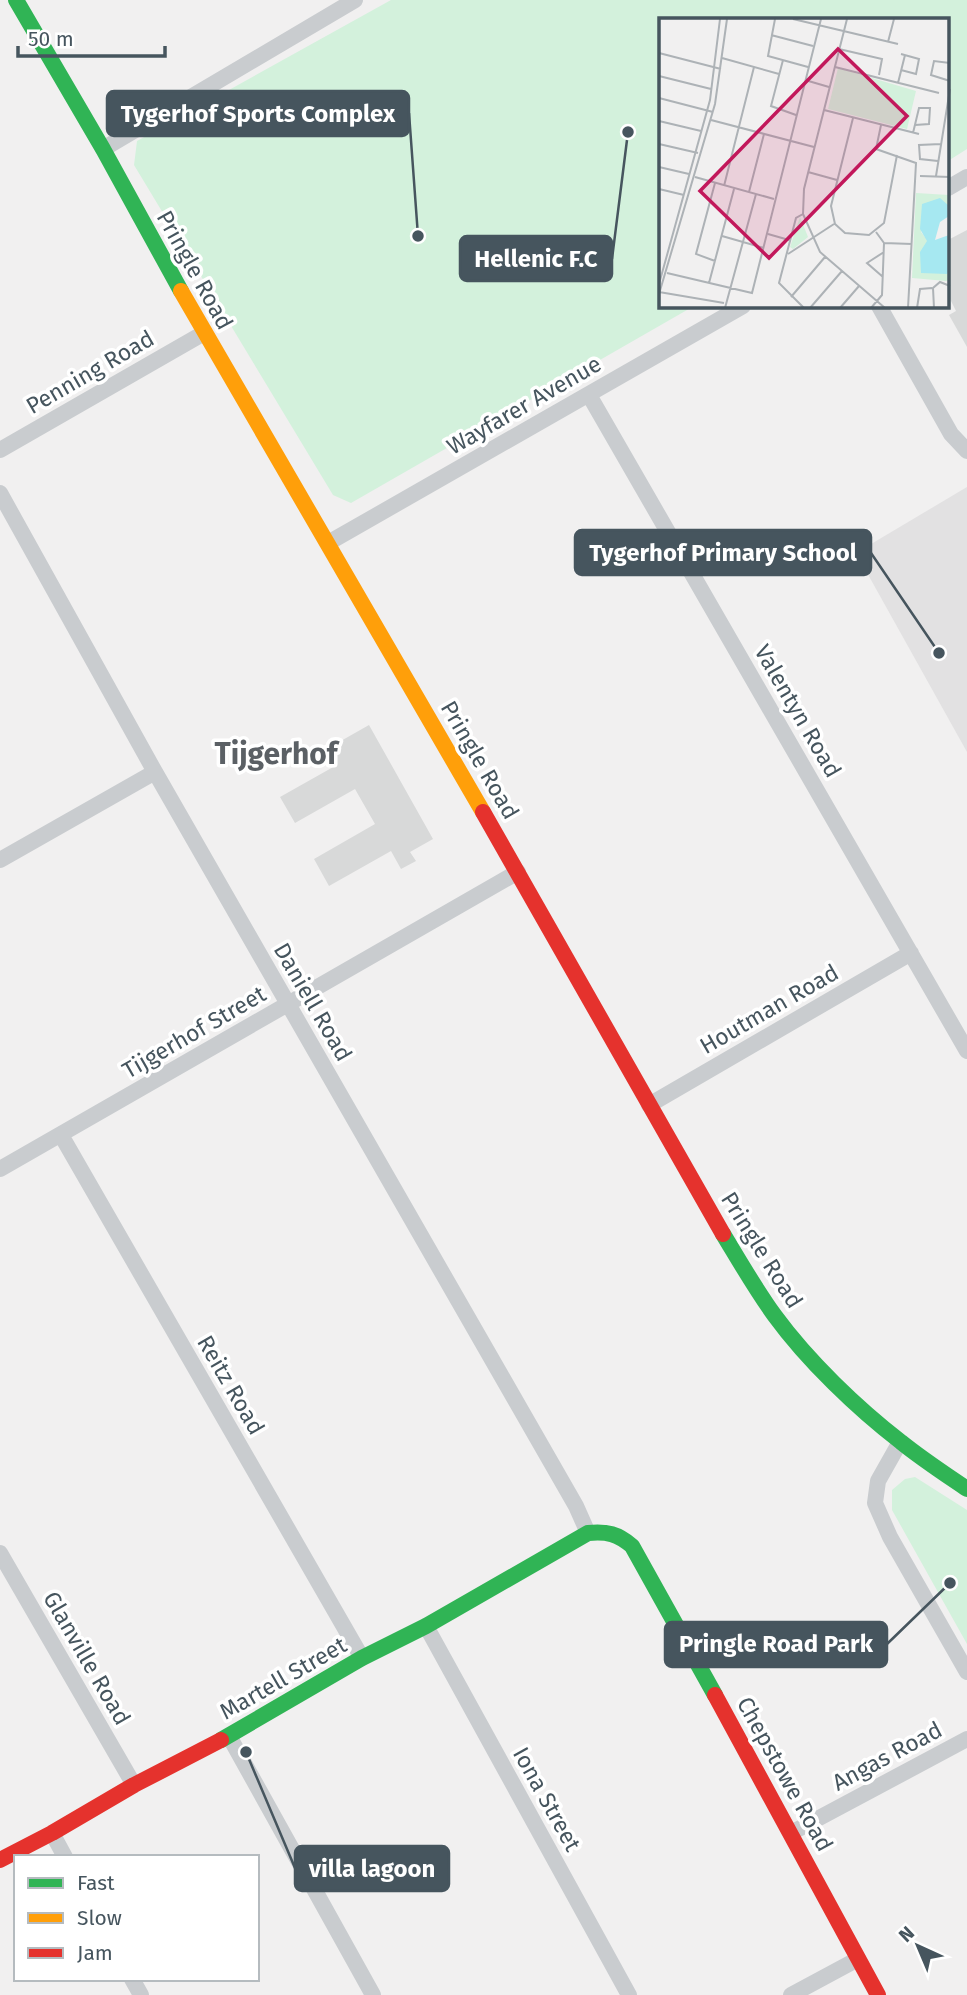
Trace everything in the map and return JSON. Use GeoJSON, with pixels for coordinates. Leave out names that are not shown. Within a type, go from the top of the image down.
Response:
{"type":"FeatureCollection","features":[{"type":"Feature","properties":{"kind":"street","name":"Pringle Road"},"geometry":{"type":"LineString","coordinates":[[16,0],[103,149],[204,333],[518,872],[733,1251],[776,1318],[840,1389],[900,1442],[967,1489]]}},
{"type":"Feature","properties":{"kind":"street"},"geometry":{"type":"LineString","coordinates":[[103,149],[355,0]]}},
{"type":"Feature","properties":{"kind":"street"},"geometry":{"type":"LineString","coordinates":[[950,187],[967,177]]}},
{"type":"Feature","properties":{"kind":"street","name":"Wayfarer Avenue"},"geometry":{"type":"LineString","coordinates":[[328,543],[740,308]]}},
{"type":"Feature","properties":{"kind":"street"},"geometry":{"type":"LineString","coordinates":[[880,308],[951,434],[967,451]]}},
{"type":"Feature","properties":{"kind":"street","name":"Penning Road"},"geometry":{"type":"LineString","coordinates":[[0,450],[204,333]]}},
{"type":"Feature","properties":{"kind":"street","name":"Valentyn Road"},"geometry":{"type":"LineString","coordinates":[[589,395],[967,1051]]}},
{"type":"Feature","properties":{"kind":"street","name":"Daniell Road"},"geometry":{"type":"LineString","coordinates":[[0,493],[155,772],[576,1506],[588,1534]]}},
{"type":"Feature","properties":{"kind":"street"},"geometry":{"type":"LineString","coordinates":[[0,860],[155,772]]}},
{"type":"Feature","properties":{"kind":"street","name":"Tijgerhof Street"},"geometry":{"type":"LineString","coordinates":[[0,1169],[518,872]]}},
{"type":"Feature","properties":{"kind":"street","name":"Houtman Road"},"geometry":{"type":"LineString","coordinates":[[649,1105],[911,953]]}},
{"type":"Feature","properties":{"kind":"street","name":"Reitz Road"},"geometry":{"type":"LineString","coordinates":[[61,1135],[362,1658]]}},
{"type":"Feature","properties":{"kind":"street"},"geometry":{"type":"LineString","coordinates":[[900,1442],[878,1481],[875,1503],[890,1537],[967,1672]]}},
{"type":"Feature","properties":{"kind":"street","name":"Chepstowe Road"},"geometry":{"type":"LineString","coordinates":[[588,1534],[605,1531],[619,1535],[632,1546],[878,1995]]}},
{"type":"Feature","properties":{"kind":"street","name":"Martell Street"},"geometry":{"type":"LineString","coordinates":[[0,1860],[134,1785],[229,1736],[362,1658],[426,1626],[588,1534]]}},
{"type":"Feature","properties":{"kind":"street","name":"Glanville Road"},"geometry":{"type":"LineString","coordinates":[[0,1553],[134,1785]]}},
{"type":"Feature","properties":{"kind":"street","name":"Iona Street"},"geometry":{"type":"LineString","coordinates":[[426,1626],[629,1995]]}},
{"type":"Feature","properties":{"kind":"street"},"geometry":{"type":"LineString","coordinates":[[229,1736],[373,1995]]}},
{"type":"Feature","properties":{"kind":"street","name":"Angas Road"},"geometry":{"type":"LineString","coordinates":[[791,1833],[967,1738]]}},
{"type":"Feature","properties":{"kind":"street"},"geometry":{"type":"LineString","coordinates":[[52,1833],[64,1855]]}},
{"type":"Feature","properties":{"kind":"street"},"geometry":{"type":"LineString","coordinates":[[791,1995],[858,1959]]}},
{"type":"Feature","properties":{"kind":"shaded area"},"geometry":{"type":"Polygon","coordinates":[[[967,487],[967,752],[856,553],[967,487]]]}},
{"type":"Feature","properties":{"kind":"green space"},"geometry":{"type":"Polygon","coordinates":[[[391,0],[967,0],[967,149],[950,160],[950,18],[659,18],[659,308],[691,308],[351,503],[333,495],[134,165],[137,141],[391,0]]]}},
{"type":"Feature","properties":{"kind":"green space"},"geometry":{"type":"Polygon","coordinates":[[[915,1477],[967,1510],[967,1644],[892,1510],[892,1490],[905,1479],[915,1477]]]}},
{"type":"Feature","properties":{"kind":"building"},"geometry":{"type":"Polygon","coordinates":[[[967,230],[967,347],[949,315],[956,311],[950,299],[950,239],[967,230]]]}},
{"type":"Feature","properties":{"kind":"building"},"geometry":{"type":"Polygon","coordinates":[[[369,725],[433,839],[410,852],[416,861],[401,869],[391,851],[329,886],[314,859],[375,824],[355,789],[295,823],[280,797],[335,766],[325,750],[369,725]]]}},
{"type":"Feature","properties":{"kind":"traffic: fast"},"geometry":{"type":"LineString","coordinates":[[16,0],[103,149],[181,291]]}},
{"type":"Feature","properties":{"kind":"traffic: fast"},"geometry":{"type":"LineString","coordinates":[[723,1234],[775,1316],[818,1367],[884,1429],[967,1489]]}},
{"type":"Feature","properties":{"kind":"traffic: fast"},"geometry":{"type":"LineString","coordinates":[[221,1740],[362,1658],[426,1626],[588,1533],[612,1534],[632,1546],[715,1695]]}},
{"type":"Feature","properties":{"kind":"traffic: slow"},"geometry":{"type":"LineString","coordinates":[[181,291],[483,812]]}},
{"type":"Feature","properties":{"kind":"traffic: jam"},"geometry":{"type":"LineString","coordinates":[[483,812],[723,1234]]}},
{"type":"Feature","properties":{"kind":"traffic: jam"},"geometry":{"type":"LineString","coordinates":[[715,1695],[878,1995]]}},
{"type":"Feature","properties":{"kind":"traffic: jam"},"geometry":{"type":"LineString","coordinates":[[0,1860],[221,1740]]}},
{"type":"Feature","properties":{"kind":"place","name":"Hellenic F.C"},"geometry":{"type":"Point","coordinates":[628,132]}},
{"type":"Feature","properties":{"kind":"place","name":"Tygerhof Sports Complex"},"geometry":{"type":"Point","coordinates":[418,236]}},
{"type":"Feature","properties":{"kind":"place","name":"Tygerhof Primary School"},"geometry":{"type":"Point","coordinates":[939,653]}},
{"type":"Feature","properties":{"kind":"place","name":"Pringle Road Park"},"geometry":{"type":"Point","coordinates":[950,1583]}},
{"type":"Feature","properties":{"kind":"place","name":"villa lagoon"},"geometry":{"type":"Point","coordinates":[246,1752]}},
{"type":"Feature","properties":{"kind":"district","name":"Tijgerhof"},"geometry":{"type":"Point","coordinates":[276,754]}}]}
